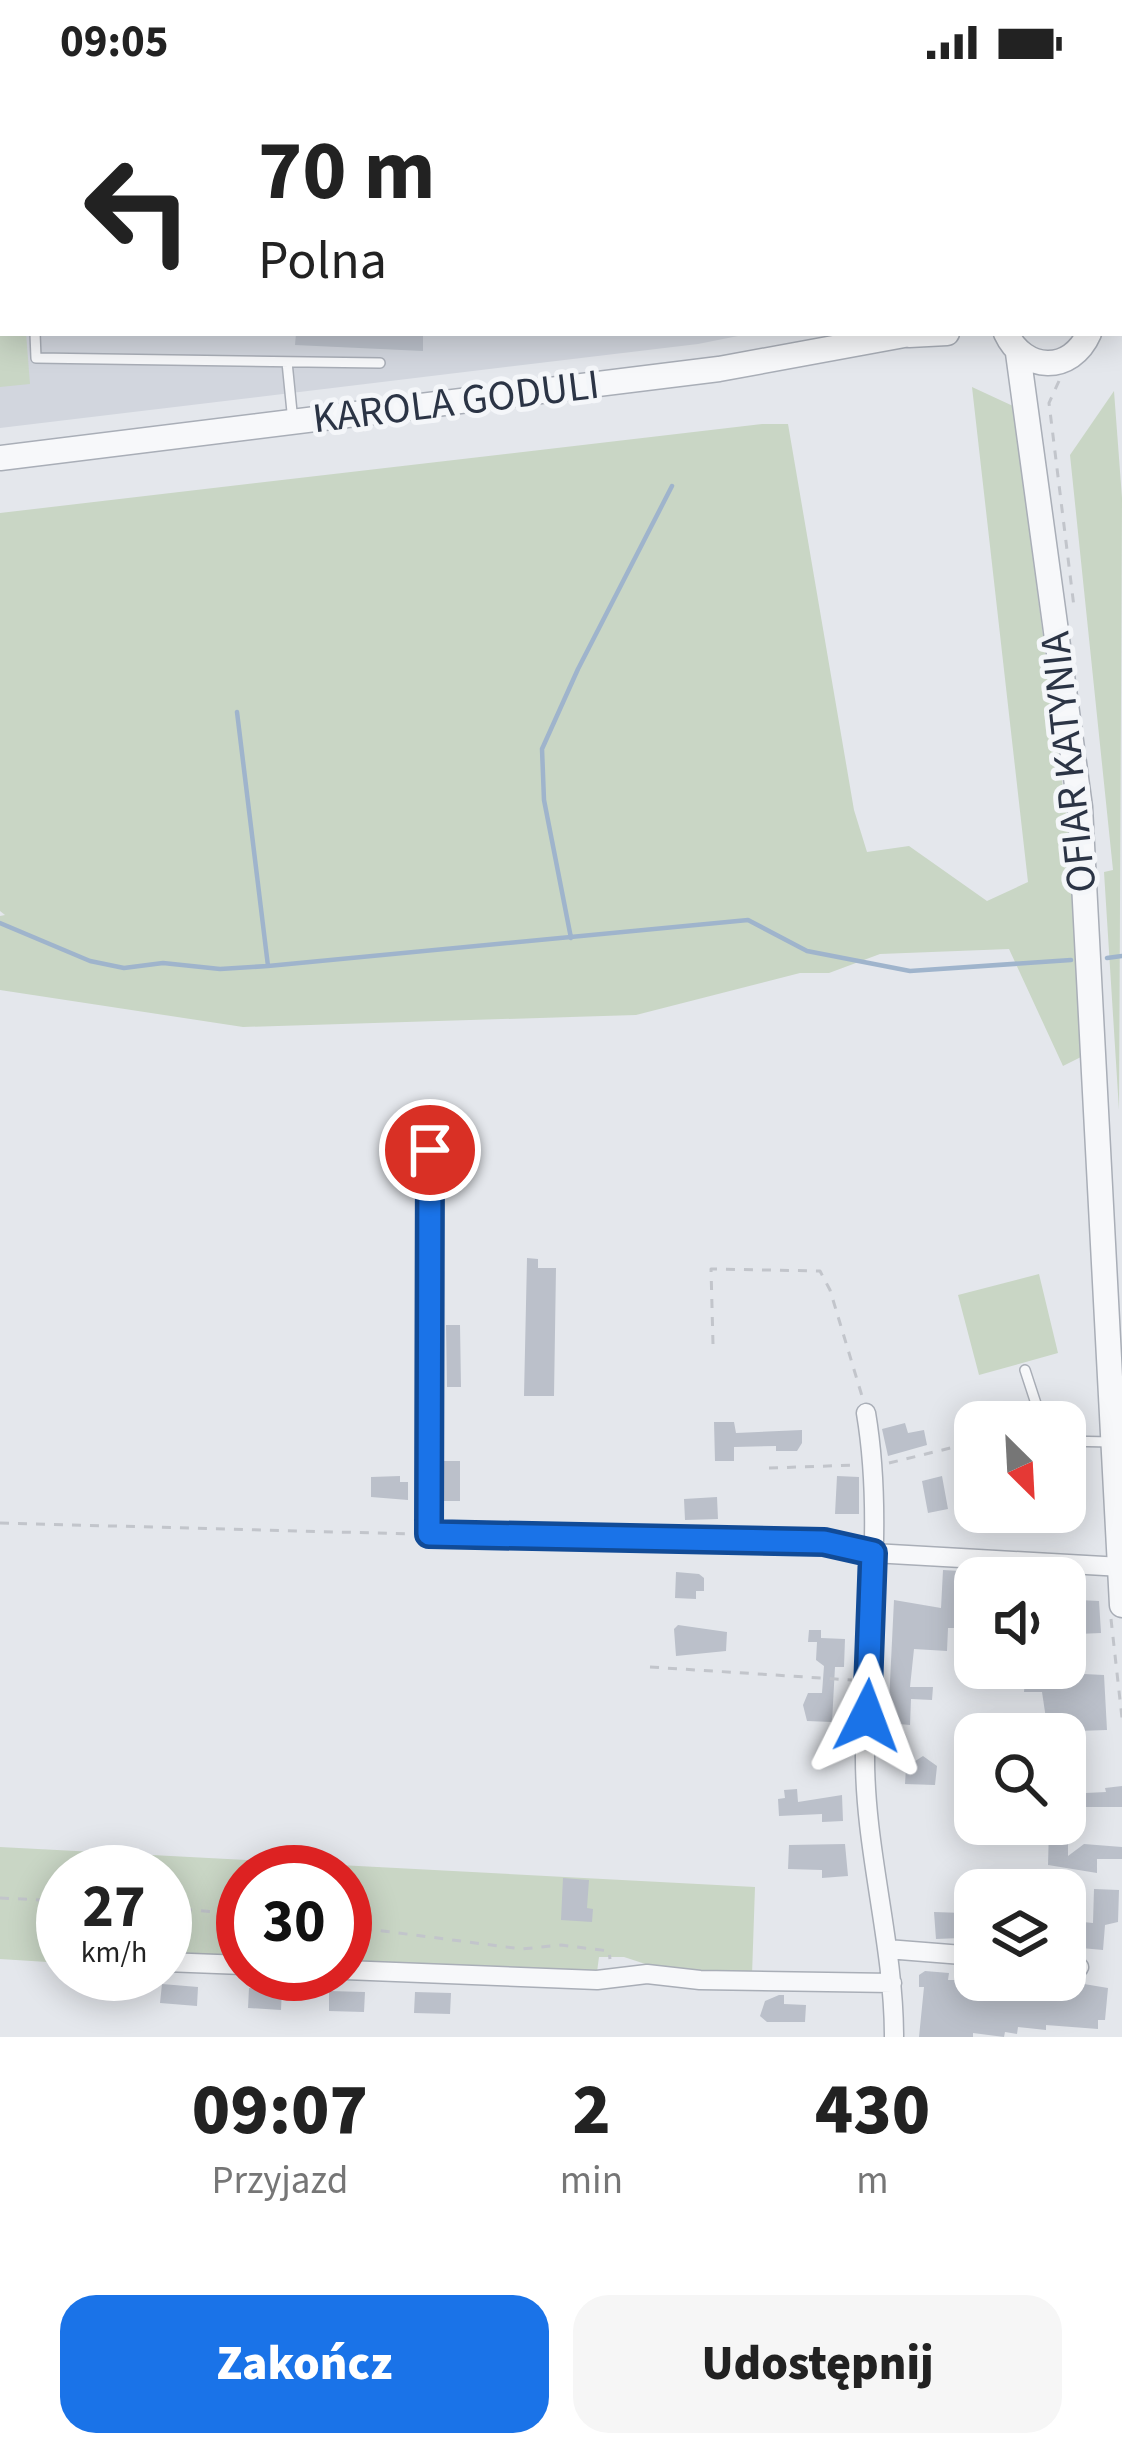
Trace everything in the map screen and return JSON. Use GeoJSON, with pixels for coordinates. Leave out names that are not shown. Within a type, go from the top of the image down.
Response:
{"type":"FeatureCollection","features":[{"type":"Feature","properties":{"kind":"street","name":"KAROLA GODULI"},"geometry":{"type":"LineString","coordinates":[[0,458],[719,369],[901,336]]}},
{"type":"Feature","properties":{"kind":"street","name":"OFIAR KATYNIA"},"geometry":{"type":"LineString","coordinates":[[1030,424],[1046,375],[1081,348],[1087,336]]}},
{"type":"Feature","properties":{"kind":"street","name":"OFIAR KATYNIA"},"geometry":{"type":"LineString","coordinates":[[1006,339],[1030,424],[1080,807],[1120,1567],[1116,1604]]}},
{"type":"Feature","properties":{"kind":"street"},"geometry":{"type":"LineString","coordinates":[[1006,339],[1036,362],[1062,362]]}},
{"type":"Feature","properties":{"kind":"street"},"geometry":{"type":"LineString","coordinates":[[430,1150],[429,1534],[824,1542],[873,1553],[1120,1567]]}},
{"type":"Feature","properties":{"kind":"street"},"geometry":{"type":"LineString","coordinates":[[866,1413],[876,1478],[867,1808],[892,1983],[894,2037]]}},
{"type":"Feature","properties":{"kind":"street"},"geometry":{"type":"LineString","coordinates":[[887,1949],[954,1954]]}},
{"type":"Feature","properties":{"kind":"street"},"geometry":{"type":"LineString","coordinates":[[372,1971],[892,1983]]}},
{"type":"Feature","properties":{"kind":"lane"},"geometry":{"type":"LineString","coordinates":[[34,336],[36,358],[380,363]]}},
{"type":"Feature","properties":{"kind":"lane"},"geometry":{"type":"LineString","coordinates":[[286,362],[293,422]]}},
{"type":"Feature","properties":{"kind":"lane"},"geometry":{"type":"LineString","coordinates":[[1025,1370],[1035,1401]]}},
{"type":"Feature","properties":{"kind":"lane"},"geometry":{"type":"LineString","coordinates":[[1086,1441],[1111,1442]]}},
{"type":"Feature","properties":{"kind":"path"},"geometry":{"type":"LineString","coordinates":[[713,1344],[711,1269],[820,1271],[830,1290],[866,1413]]}},
{"type":"Feature","properties":{"kind":"path"},"geometry":{"type":"LineString","coordinates":[[0,1523],[429,1534]]}},
{"type":"Feature","properties":{"kind":"path"},"geometry":{"type":"LineString","coordinates":[[1116,1604],[1122,1718]]}},
{"type":"Feature","properties":{"kind":"path"},"geometry":{"type":"LineString","coordinates":[[650,1667],[869,1680]]}},
{"type":"Feature","properties":{"kind":"path"},"geometry":{"type":"LineString","coordinates":[[0,1898],[36,1900]]}},
{"type":"Feature","properties":{"kind":"path"},"geometry":{"type":"LineString","coordinates":[[372,1929],[522,1948],[593,1947],[609,1952],[613,1979]]}},
{"type":"Feature","properties":{"kind":"shaded area"},"geometry":{"type":"Polygon","coordinates":[[[0,336],[738,336],[698,344],[0,428],[0,336]]]}},
{"type":"Feature","properties":{"kind":"green space"},"geometry":{"type":"Polygon","coordinates":[[[0,336],[26,336],[30,384],[0,387],[0,336]]]}},
{"type":"Feature","properties":{"kind":"green space"},"geometry":{"type":"Polygon","coordinates":[[[972,387],[1013,406],[1074,872],[1087,1054],[1063,1066],[1009,949],[880,954],[829,973],[800,973],[636,1015],[243,1027],[0,990],[0,916],[5,915],[0,911],[0,513],[762,424],[788,424],[854,810],[867,852],[909,846],[987,901],[1028,882],[972,387]]]}},
{"type":"Feature","properties":{"kind":"green space"},"geometry":{"type":"Polygon","coordinates":[[[1114,391],[1122,498],[1119,1110],[1104,872],[1113,870],[1070,455],[1114,391]]]}},
{"type":"Feature","properties":{"kind":"green space"},"geometry":{"type":"Polygon","coordinates":[[[1039,1274],[1058,1353],[979,1375],[958,1295],[1039,1274]]]}},
{"type":"Feature","properties":{"kind":"green space"},"geometry":{"type":"Polygon","coordinates":[[[0,1847],[36,1849],[36,1961],[0,1959],[0,1847]]]}},
{"type":"Feature","properties":{"kind":"green space"},"geometry":{"type":"Polygon","coordinates":[[[192,1857],[216,1858],[216,1956],[192,1955],[192,1857]]]}},
{"type":"Feature","properties":{"kind":"green space"},"geometry":{"type":"Polygon","coordinates":[[[372,1867],[755,1887],[752,1975],[676,1974],[624,1957],[599,1957],[597,1972],[372,1962],[372,1867]]]}},
{"type":"Feature","properties":{"kind":"building"},"geometry":{"type":"Polygon","coordinates":[[[296,336],[423,336],[423,351],[295,345],[296,336]]]}},
{"type":"Feature","properties":{"kind":"building"},"geometry":{"type":"Polygon","coordinates":[[[527,1258],[538,1259],[538,1268],[556,1268],[554,1396],[524,1396],[527,1258]]]}},
{"type":"Feature","properties":{"kind":"building"},"geometry":{"type":"Polygon","coordinates":[[[446,1325],[460,1325],[461,1387],[447,1387],[446,1325]]]}},
{"type":"Feature","properties":{"kind":"building"},"geometry":{"type":"Polygon","coordinates":[[[714,1422],[734,1422],[736,1433],[802,1430],[802,1443],[797,1451],[776,1451],[776,1446],[734,1447],[734,1461],[715,1461],[714,1422]]]}},
{"type":"Feature","properties":{"kind":"building"},"geometry":{"type":"Polygon","coordinates":[[[905,1423],[908,1433],[924,1430],[927,1445],[888,1456],[882,1429],[905,1423]]]}},
{"type":"Feature","properties":{"kind":"building"},"geometry":{"type":"Polygon","coordinates":[[[443,1461],[460,1461],[460,1501],[443,1501],[443,1461]]]}},
{"type":"Feature","properties":{"kind":"building"},"geometry":{"type":"Polygon","coordinates":[[[400,1476],[400,1482],[408,1482],[408,1500],[371,1497],[371,1477],[400,1476]]]}},
{"type":"Feature","properties":{"kind":"building"},"geometry":{"type":"Polygon","coordinates":[[[837,1476],[859,1477],[859,1514],[835,1514],[837,1476]]]}},
{"type":"Feature","properties":{"kind":"building"},"geometry":{"type":"Polygon","coordinates":[[[942,1476],[948,1509],[928,1513],[922,1481],[942,1476]]]}},
{"type":"Feature","properties":{"kind":"building"},"geometry":{"type":"Polygon","coordinates":[[[717,1497],[718,1519],[685,1520],[684,1499],[717,1497]]]}},
{"type":"Feature","properties":{"kind":"building"},"geometry":{"type":"Polygon","coordinates":[[[943,1570],[954,1571],[954,1628],[948,1628],[947,1651],[914,1649],[910,1687],[933,1687],[932,1700],[911,1699],[910,1725],[888,1723],[894,1600],[941,1608],[943,1570]]]}},
{"type":"Feature","properties":{"kind":"building"},"geometry":{"type":"Polygon","coordinates":[[[676,1572],[699,1574],[704,1578],[704,1591],[696,1591],[696,1599],[675,1598],[676,1572]]]}},
{"type":"Feature","properties":{"kind":"building"},"geometry":{"type":"Polygon","coordinates":[[[1086,1600],[1099,1601],[1101,1633],[1086,1634],[1086,1600]]]}},
{"type":"Feature","properties":{"kind":"building"},"geometry":{"type":"Polygon","coordinates":[[[678,1625],[727,1632],[726,1651],[676,1656],[674,1629],[678,1625]]]}},
{"type":"Feature","properties":{"kind":"building"},"geometry":{"type":"Polygon","coordinates":[[[809,1630],[821,1630],[821,1638],[845,1639],[844,1667],[835,1667],[832,1722],[807,1721],[803,1705],[808,1693],[822,1693],[824,1666],[816,1660],[817,1642],[808,1642],[809,1630]]]}},
{"type":"Feature","properties":{"kind":"building"},"geometry":{"type":"Polygon","coordinates":[[[1086,1674],[1104,1675],[1107,1730],[1086,1731],[1086,1713],[1045,1713],[1042,1692],[1024,1692],[1086,1689],[1086,1674]]]}},
{"type":"Feature","properties":{"kind":"building"},"geometry":{"type":"Polygon","coordinates":[[[923,1756],[937,1766],[935,1785],[905,1784],[906,1767],[923,1756]]]}},
{"type":"Feature","properties":{"kind":"building"},"geometry":{"type":"Polygon","coordinates":[[[1122,1786],[1122,1807],[1086,1807],[1086,1793],[1106,1792],[1105,1788],[1122,1786]]]}},
{"type":"Feature","properties":{"kind":"building"},"geometry":{"type":"Polygon","coordinates":[[[797,1789],[798,1802],[842,1795],[843,1821],[822,1822],[822,1814],[779,1816],[778,1799],[785,1798],[784,1790],[797,1789]]]}},
{"type":"Feature","properties":{"kind":"building"},"geometry":{"type":"Polygon","coordinates":[[[845,1844],[848,1876],[822,1878],[822,1870],[788,1869],[789,1845],[845,1844]]]}},
{"type":"Feature","properties":{"kind":"building"},"geometry":{"type":"Polygon","coordinates":[[[1086,1844],[1122,1847],[1122,1859],[1097,1859],[1097,1873],[1048,1865],[1049,1845],[1068,1845],[1068,1856],[1086,1844]]]}},
{"type":"Feature","properties":{"kind":"building"},"geometry":{"type":"Polygon","coordinates":[[[563,1878],[589,1880],[587,1908],[593,1909],[592,1922],[561,1920],[563,1878]]]}},
{"type":"Feature","properties":{"kind":"building"},"geometry":{"type":"Polygon","coordinates":[[[1094,1889],[1119,1890],[1118,1922],[1105,1925],[1103,1950],[1086,1948],[1086,1922],[1093,1923],[1094,1889]]]}},
{"type":"Feature","properties":{"kind":"building"},"geometry":{"type":"Polygon","coordinates":[[[934,1912],[954,1913],[954,1938],[936,1939],[934,1912]]]}},
{"type":"Feature","properties":{"kind":"building"},"geometry":{"type":"Polygon","coordinates":[[[949,1973],[948,1980],[954,1980],[954,2001],[1086,2001],[1086,1984],[1108,1988],[1105,2020],[1098,2020],[1098,2029],[1046,2025],[1046,2030],[1018,2027],[1017,2034],[1005,2032],[1004,2037],[973,2033],[973,2037],[919,2037],[924,1987],[919,1987],[919,1975],[949,1973]]]}},
{"type":"Feature","properties":{"kind":"building"},"geometry":{"type":"Polygon","coordinates":[[[192,1986],[198,1987],[197,2006],[160,2003],[192,2001],[192,1986]]]}},
{"type":"Feature","properties":{"kind":"building"},"geometry":{"type":"Polygon","coordinates":[[[415,1992],[451,1993],[450,2014],[414,2013],[415,1992]]]}},
{"type":"Feature","properties":{"kind":"building"},"geometry":{"type":"Polygon","coordinates":[[[784,1995],[784,2004],[806,2005],[805,2022],[767,2022],[760,2016],[765,2001],[784,1995]]]}},
{"type":"Feature","properties":{"kind":"building"},"geometry":{"type":"Polygon","coordinates":[[[248,2001],[281,2001],[281,2010],[248,2008],[248,2001]]]}},
{"type":"Feature","properties":{"kind":"building"},"geometry":{"type":"Polygon","coordinates":[[[329,2001],[365,2001],[364,2012],[329,2011],[329,2001]]]}},
{"type":"Feature","properties":{"kind":"waterway"},"geometry":{"type":"LineString","coordinates":[[571,938],[544,800],[542,749],[672,486]]}},
{"type":"Feature","properties":{"kind":"waterway"},"geometry":{"type":"LineString","coordinates":[[237,712],[268,966]]}},
{"type":"Feature","properties":{"kind":"waterway"},"geometry":{"type":"LineString","coordinates":[[0,923],[90,961],[124,968],[163,963],[220,969],[268,966],[748,920],[807,951],[910,971],[1071,960]]}},
{"type":"Feature","properties":{"kind":"waterway"},"geometry":{"type":"LineString","coordinates":[[1107,958],[1122,956]]}},
{"type":"Feature","properties":{"kind":"route"},"geometry":{"type":"LineString","coordinates":[[430,1150],[429,1534],[824,1542],[873,1553],[867,1716]]}}]}
